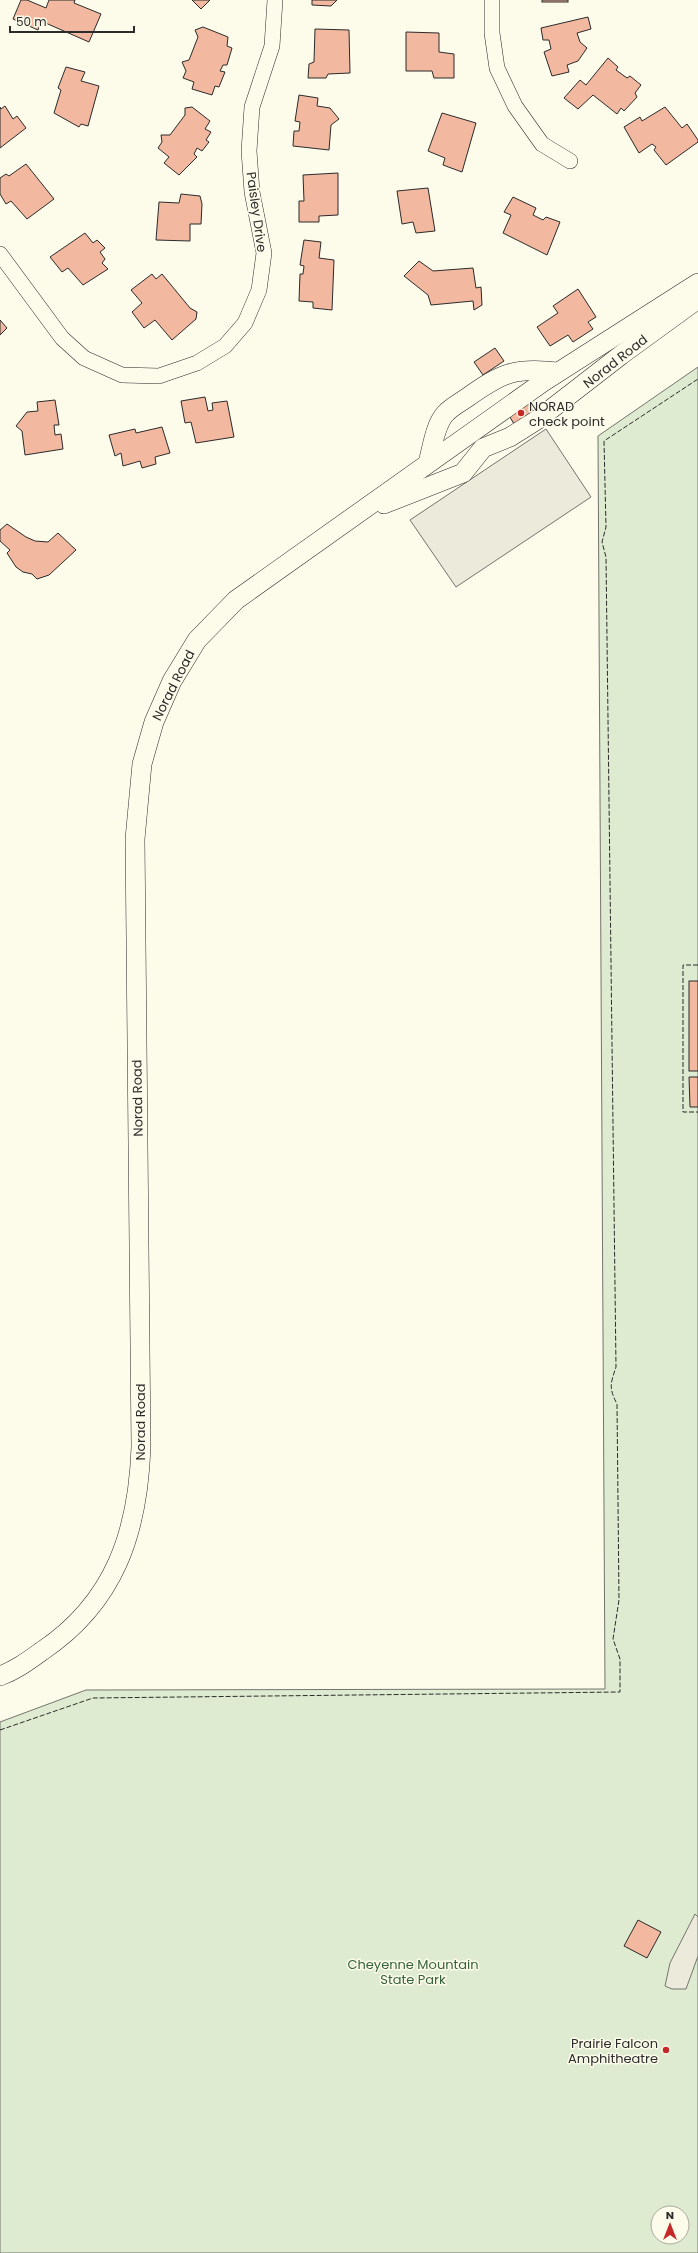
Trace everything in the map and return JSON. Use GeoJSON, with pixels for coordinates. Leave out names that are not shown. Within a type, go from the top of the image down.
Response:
{"type":"FeatureCollection","features":[{"type":"Feature","properties":{"kind":"street","name":"Paisley Drive"},"geometry":{"type":"LineString","coordinates":[[0,254],[62,338],[84,358],[122,375],[159,376],[197,363],[225,346],[246,323],[259,290],[264,253],[252,192],[249,151],[252,108],[272,46],[275,0]]}},
{"type":"Feature","properties":{"kind":"street"},"geometry":{"type":"LineString","coordinates":[[492,0],[492,32],[497,68],[515,106],[542,144],[570,161]]}},
{"type":"Feature","properties":{"kind":"street","name":"Norad Road"},"geometry":{"type":"LineString","coordinates":[[0,1676],[14,1670],[51,1645],[79,1622],[101,1595],[122,1554],[133,1518],[139,1484],[135,839],[142,764],[154,722],[172,681],[197,640],[236,600],[324,536],[557,372],[698,283]]}},
{"type":"Feature","properties":{"kind":"street","name":"Norad Road"},"geometry":{"type":"LineString","coordinates":[[324,536],[393,499],[463,473],[483,448],[510,437],[537,420],[621,355],[698,299]]}},
{"type":"Feature","properties":{"kind":"street"},"geometry":{"type":"LineString","coordinates":[[428,463],[436,432],[445,414],[489,382],[506,374],[532,369],[557,372]]}},
{"type":"Feature","properties":{"kind":"green space","name":"Cheyenne Mountain State Park"},"geometry":{"type":"Polygon","coordinates":[[[698,367],[698,2253],[0,2253],[0,1722],[86,1690],[605,1689],[598,436],[698,367]]]}},
{"type":"Feature","properties":{"kind":"shaded area"},"geometry":{"type":"Polygon","coordinates":[[[546,429],[591,497],[456,587],[410,520],[546,429]]]}},
{"type":"Feature","properties":{"kind":"shaded area"},"geometry":{"type":"Polygon","coordinates":[[[695,1914],[698,1917],[698,1956],[686,1989],[672,1989],[665,1986],[670,1963],[695,1914]]]}},
{"type":"Feature","properties":{"kind":"building"},"geometry":{"type":"Polygon","coordinates":[[[21,0],[27,0],[46,8],[49,0],[75,0],[74,3],[101,14],[89,42],[41,21],[38,30],[13,19],[21,0]]]}},
{"type":"Feature","properties":{"kind":"building"},"geometry":{"type":"Polygon","coordinates":[[[192,0],[210,0],[201,9],[192,0]]]}},
{"type":"Feature","properties":{"kind":"building"},"geometry":{"type":"Polygon","coordinates":[[[312,0],[337,0],[331,6],[312,5],[312,0]]]}},
{"type":"Feature","properties":{"kind":"building"},"geometry":{"type":"Polygon","coordinates":[[[542,0],[568,0],[568,2],[542,2],[542,0]]]}},
{"type":"Feature","properties":{"kind":"building"},"geometry":{"type":"Polygon","coordinates":[[[588,17],[591,29],[577,33],[580,42],[587,48],[578,61],[567,65],[569,72],[552,76],[544,52],[551,49],[549,40],[543,40],[541,28],[588,17]]]}},
{"type":"Feature","properties":{"kind":"building"},"geometry":{"type":"Polygon","coordinates":[[[203,27],[228,37],[227,46],[232,48],[227,65],[223,65],[220,71],[225,72],[219,87],[215,86],[212,95],[192,89],[194,82],[183,78],[186,71],[182,62],[189,60],[198,37],[195,30],[203,27]]]}},
{"type":"Feature","properties":{"kind":"building"},"geometry":{"type":"Polygon","coordinates":[[[315,29],[349,30],[350,73],[328,74],[326,78],[308,78],[309,64],[314,62],[315,29]]]}},
{"type":"Feature","properties":{"kind":"building"},"geometry":{"type":"Polygon","coordinates":[[[406,32],[439,33],[439,52],[454,54],[454,78],[434,78],[432,71],[406,71],[406,32]]]}},
{"type":"Feature","properties":{"kind":"building"},"geometry":{"type":"Polygon","coordinates":[[[608,58],[618,67],[616,70],[627,78],[630,76],[641,85],[635,93],[637,97],[624,111],[621,108],[617,114],[593,95],[578,109],[564,98],[580,80],[586,85],[608,58]]]}},
{"type":"Feature","properties":{"kind":"building"},"geometry":{"type":"Polygon","coordinates":[[[66,67],[85,72],[81,81],[99,86],[88,126],[81,124],[79,127],[54,113],[61,90],[58,88],[66,67]]]}},
{"type":"Feature","properties":{"kind":"building"},"geometry":{"type":"Polygon","coordinates":[[[299,95],[318,98],[317,106],[330,108],[339,119],[331,125],[329,150],[293,146],[294,131],[299,131],[300,122],[295,121],[299,95]]]}},
{"type":"Feature","properties":{"kind":"building"},"geometry":{"type":"Polygon","coordinates":[[[5,106],[13,119],[17,116],[26,128],[0,148],[0,107],[1,109],[5,106]]]}},
{"type":"Feature","properties":{"kind":"building"},"geometry":{"type":"Polygon","coordinates":[[[192,107],[210,121],[205,129],[211,132],[206,140],[209,142],[202,151],[197,148],[194,154],[197,157],[179,175],[164,163],[169,157],[158,148],[162,142],[161,135],[170,135],[185,115],[185,108],[192,107]]]}},
{"type":"Feature","properties":{"kind":"building"},"geometry":{"type":"Polygon","coordinates":[[[665,107],[682,128],[687,124],[698,140],[698,142],[666,165],[654,150],[656,147],[652,144],[639,153],[624,127],[640,117],[642,121],[665,107]]]}},
{"type":"Feature","properties":{"kind":"building"},"geometry":{"type":"Polygon","coordinates":[[[442,113],[476,123],[462,172],[443,165],[445,158],[428,151],[442,113]]]}},
{"type":"Feature","properties":{"kind":"building"},"geometry":{"type":"Polygon","coordinates":[[[26,164],[54,199],[27,219],[11,201],[6,204],[0,194],[0,178],[6,174],[9,176],[26,164]]]}},
{"type":"Feature","properties":{"kind":"building"},"geometry":{"type":"Polygon","coordinates":[[[338,173],[338,215],[319,216],[319,222],[299,222],[299,201],[304,201],[303,175],[338,173]]]}},
{"type":"Feature","properties":{"kind":"building"},"geometry":{"type":"Polygon","coordinates":[[[428,188],[435,231],[416,233],[413,222],[402,224],[397,191],[428,188]]]}},
{"type":"Feature","properties":{"kind":"building"},"geometry":{"type":"Polygon","coordinates":[[[181,194],[200,196],[202,204],[201,224],[190,224],[190,241],[156,240],[159,202],[179,203],[181,194]]]}},
{"type":"Feature","properties":{"kind":"building"},"geometry":{"type":"Polygon","coordinates":[[[513,197],[536,208],[533,215],[543,220],[546,217],[560,222],[547,255],[503,233],[511,215],[504,212],[513,197]]]}},
{"type":"Feature","properties":{"kind":"building"},"geometry":{"type":"Polygon","coordinates":[[[85,233],[93,243],[97,240],[105,248],[100,252],[105,259],[102,263],[108,269],[83,285],[68,268],[62,272],[50,257],[85,233]]]}},
{"type":"Feature","properties":{"kind":"building"},"geometry":{"type":"Polygon","coordinates":[[[304,240],[321,242],[319,258],[334,260],[332,310],[313,308],[313,302],[299,301],[300,274],[303,274],[304,266],[300,265],[304,240]]]}},
{"type":"Feature","properties":{"kind":"building"},"geometry":{"type":"Polygon","coordinates":[[[419,261],[433,271],[473,268],[476,288],[481,287],[482,305],[474,310],[473,301],[431,305],[428,295],[404,276],[419,261]]]}},
{"type":"Feature","properties":{"kind":"building"},"geometry":{"type":"Polygon","coordinates":[[[152,274],[156,279],[162,274],[190,308],[197,312],[196,319],[172,340],[155,320],[144,328],[132,312],[142,303],[131,290],[152,274]]]}},
{"type":"Feature","properties":{"kind":"building"},"geometry":{"type":"Polygon","coordinates":[[[578,289],[596,317],[588,322],[593,329],[573,342],[568,335],[550,346],[537,327],[558,313],[553,306],[578,289]]]}},
{"type":"Feature","properties":{"kind":"building"},"geometry":{"type":"Polygon","coordinates":[[[0,320],[7,328],[0,335],[0,320]]]}},
{"type":"Feature","properties":{"kind":"building"},"geometry":{"type":"Polygon","coordinates":[[[495,348],[504,361],[483,375],[474,362],[495,348]]]}},
{"type":"Feature","properties":{"kind":"building"},"geometry":{"type":"Polygon","coordinates":[[[205,397],[208,411],[213,410],[212,403],[227,401],[234,437],[196,443],[191,422],[185,423],[181,401],[205,397]]]}},
{"type":"Feature","properties":{"kind":"building","name":"NORAD check point"},"geometry":{"type":"Polygon","coordinates":[[[525,399],[536,415],[516,427],[506,411],[525,399]]]}},
{"type":"Feature","properties":{"kind":"building"},"geometry":{"type":"Polygon","coordinates":[[[55,400],[59,425],[54,425],[55,435],[61,434],[63,449],[25,455],[22,431],[16,426],[27,412],[38,411],[37,402],[55,400]]]}},
{"type":"Feature","properties":{"kind":"building"},"geometry":{"type":"Polygon","coordinates":[[[162,427],[170,453],[155,457],[156,464],[142,468],[140,461],[123,466],[121,453],[115,456],[109,435],[135,429],[136,433],[162,427]]]}},
{"type":"Feature","properties":{"kind":"building"},"geometry":{"type":"Polygon","coordinates":[[[7,524],[26,537],[35,541],[48,542],[58,533],[76,550],[49,575],[37,579],[32,574],[23,572],[16,567],[7,553],[10,550],[0,541],[0,530],[7,524]]]}},
{"type":"Feature","properties":{"kind":"building"},"geometry":{"type":"Polygon","coordinates":[[[689,981],[698,981],[698,1071],[689,1071],[689,981]]]}},
{"type":"Feature","properties":{"kind":"building"},"geometry":{"type":"Polygon","coordinates":[[[689,1077],[698,1077],[698,1107],[690,1107],[689,1077]]]}},
{"type":"Feature","properties":{"kind":"building"},"geometry":{"type":"Polygon","coordinates":[[[638,1920],[661,1932],[647,1958],[624,1946],[638,1920]]]}},
{"type":"Feature","properties":{"kind":"fence"},"geometry":{"type":"LineString","coordinates":[[0,1730],[93,1698],[620,1692],[620,1659],[613,1639],[619,1600],[617,1404],[611,1386],[616,1367],[606,557],[602,542],[606,527],[604,441],[698,379]]}},
{"type":"Feature","properties":{"kind":"fence"},"geometry":{"type":"LineString","coordinates":[[698,965],[683,965],[683,1112],[698,1112]]}},
{"type":"Feature","properties":{"kind":"place","name":"NORAD check point"},"geometry":{"type":"Point","coordinates":[521,413]}},
{"type":"Feature","properties":{"kind":"place","name":"Prairie Falcon Amphitheatre"},"geometry":{"type":"Point","coordinates":[666,2050]}}]}
